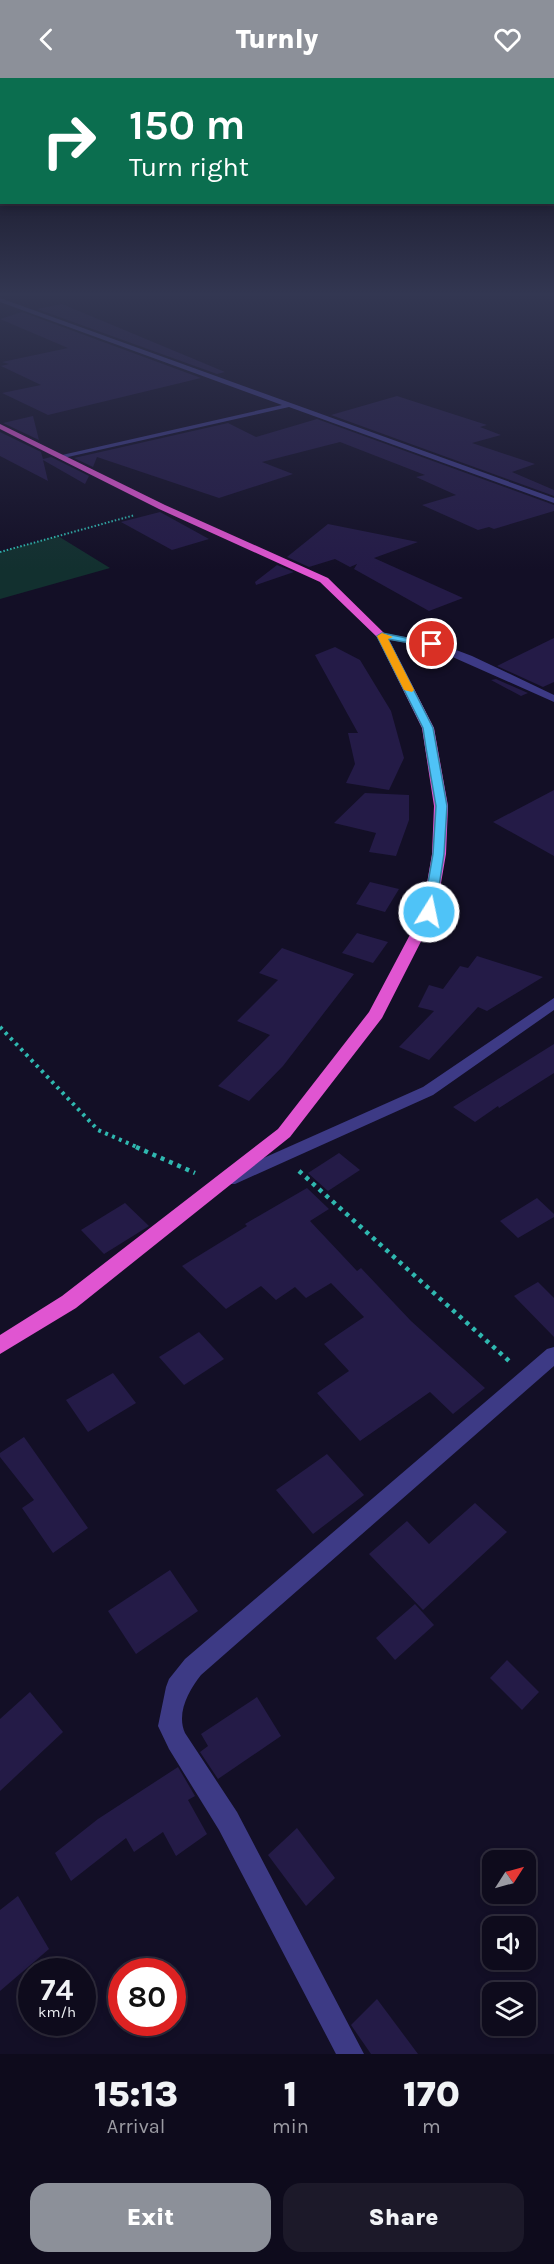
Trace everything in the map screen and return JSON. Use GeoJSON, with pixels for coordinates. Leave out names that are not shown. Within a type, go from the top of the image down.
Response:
{"type":"FeatureCollection","features":[{"type":"Feature","properties":{"kind":"highway"},"geometry":{"type":"LineString","coordinates":[[0,426],[162,507],[324,580],[382,636],[428,728],[441,806],[439,854],[429,912],[376,1014],[284,1133],[69,1302],[0,1346]]}},
{"type":"Feature","properties":{"kind":"street"},"geometry":{"type":"LineString","coordinates":[[235,385],[554,501]]}},
{"type":"Feature","properties":{"kind":"street"},"geometry":{"type":"LineString","coordinates":[[62,457],[290,405]]}},
{"type":"Feature","properties":{"kind":"street"},"geometry":{"type":"LineString","coordinates":[[382,636],[432,644],[468,658],[554,699]]}},
{"type":"Feature","properties":{"kind":"street"},"geometry":{"type":"LineString","coordinates":[[219,1184],[428,1091],[554,1003]]}},
{"type":"Feature","properties":{"kind":"street"},"geometry":{"type":"LineString","coordinates":[[350,2054],[228,1821],[177,1741],[171,1726],[177,1687],[193,1667],[554,1355]]}},
{"type":"Feature","properties":{"kind":"path"},"geometry":{"type":"LineString","coordinates":[[0,552],[162,507]]}},
{"type":"Feature","properties":{"kind":"path"},"geometry":{"type":"LineString","coordinates":[[0,1027],[98,1130],[219,1184]]}},
{"type":"Feature","properties":{"kind":"path"},"geometry":{"type":"LineString","coordinates":[[282,1157],[528,1378]]}},
{"type":"Feature","properties":{"kind":"green space"},"geometry":{"type":"Polygon","coordinates":[[[58,536],[110,568],[0,599],[0,552],[58,536]]]}},
{"type":"Feature","properties":{"kind":"building"},"geometry":{"type":"Polygon","coordinates":[[[40,385],[171,385],[48,415],[2,393],[40,385]]]}},
{"type":"Feature","properties":{"kind":"building"},"geometry":{"type":"Polygon","coordinates":[[[397,396],[487,425],[480,427],[501,435],[472,443],[535,464],[512,472],[554,490],[554,496],[331,415],[397,396]]]}},
{"type":"Feature","properties":{"kind":"building"},"geometry":{"type":"Polygon","coordinates":[[[33,416],[39,440],[3,423],[33,416]]]}},
{"type":"Feature","properties":{"kind":"building"},"geometry":{"type":"Polygon","coordinates":[[[317,419],[554,505],[554,511],[494,529],[489,527],[478,530],[422,505],[456,495],[416,477],[425,475],[340,442],[262,462],[293,474],[219,498],[97,457],[93,467],[74,458],[228,423],[256,437],[317,419]]]}},
{"type":"Feature","properties":{"kind":"building"},"geometry":{"type":"Polygon","coordinates":[[[0,432],[41,452],[43,459],[51,457],[89,476],[85,484],[43,460],[48,481],[0,456],[0,432]]]}},
{"type":"Feature","properties":{"kind":"building"},"geometry":{"type":"Polygon","coordinates":[[[160,512],[209,539],[172,550],[121,522],[160,512]]]}},
{"type":"Feature","properties":{"kind":"building"},"geometry":{"type":"Polygon","coordinates":[[[328,524],[418,542],[374,558],[463,598],[429,611],[354,569],[357,564],[350,567],[335,559],[309,567],[287,557],[328,524]]]}},
{"type":"Feature","properties":{"kind":"building"},"geometry":{"type":"Polygon","coordinates":[[[277,565],[294,572],[256,585],[255,582],[277,565]]]}},
{"type":"Feature","properties":{"kind":"building"},"geometry":{"type":"Polygon","coordinates":[[[554,638],[554,682],[543,687],[497,666],[554,638]]]}},
{"type":"Feature","properties":{"kind":"building"},"geometry":{"type":"Polygon","coordinates":[[[335,647],[360,660],[391,711],[404,758],[389,790],[346,783],[355,764],[348,733],[358,733],[315,655],[335,647]]]}},
{"type":"Feature","properties":{"kind":"building"},"geometry":{"type":"Polygon","coordinates":[[[496,679],[528,693],[521,696],[491,680],[496,679]]]}},
{"type":"Feature","properties":{"kind":"building"},"geometry":{"type":"Polygon","coordinates":[[[554,790],[554,856],[493,822],[554,790]]]}},
{"type":"Feature","properties":{"kind":"building"},"geometry":{"type":"Polygon","coordinates":[[[365,793],[409,795],[409,820],[396,856],[369,852],[376,833],[334,823],[365,793]]]}},
{"type":"Feature","properties":{"kind":"building"},"geometry":{"type":"Polygon","coordinates":[[[370,882],[399,889],[385,912],[356,904],[370,882]]]}},
{"type":"Feature","properties":{"kind":"building"},"geometry":{"type":"Polygon","coordinates":[[[357,933],[388,942],[373,963],[342,953],[357,933]]]}},
{"type":"Feature","properties":{"kind":"building"},"geometry":{"type":"Polygon","coordinates":[[[282,948],[354,974],[283,1066],[249,1101],[218,1086],[270,1035],[237,1021],[278,980],[259,973],[282,948]]]}},
{"type":"Feature","properties":{"kind":"building"},"geometry":{"type":"Polygon","coordinates":[[[477,956],[543,977],[487,1011],[478,1007],[429,1060],[399,1047],[434,1011],[418,1007],[429,985],[443,989],[460,966],[468,968],[477,956]]]}},
{"type":"Feature","properties":{"kind":"building"},"geometry":{"type":"Polygon","coordinates":[[[554,1044],[554,1073],[499,1108],[498,1106],[475,1122],[453,1107],[554,1044]]]}},
{"type":"Feature","properties":{"kind":"building"},"geometry":{"type":"Polygon","coordinates":[[[339,1153],[360,1170],[328,1191],[308,1173],[339,1153]]]}},
{"type":"Feature","properties":{"kind":"building"},"geometry":{"type":"Polygon","coordinates":[[[307,1188],[329,1209],[310,1221],[357,1271],[361,1268],[411,1321],[485,1388],[453,1414],[430,1392],[360,1441],[317,1393],[349,1371],[324,1344],[364,1317],[331,1283],[306,1298],[295,1287],[276,1300],[261,1286],[226,1309],[182,1266],[247,1226],[245,1224],[307,1188]]]}},
{"type":"Feature","properties":{"kind":"building"},"geometry":{"type":"Polygon","coordinates":[[[537,1198],[554,1214],[554,1217],[518,1238],[500,1221],[537,1198]]]}},
{"type":"Feature","properties":{"kind":"building"},"geometry":{"type":"Polygon","coordinates":[[[125,1203],[149,1226],[104,1254],[81,1230],[125,1203]]]}},
{"type":"Feature","properties":{"kind":"building"},"geometry":{"type":"Polygon","coordinates":[[[538,1282],[554,1298],[554,1337],[514,1296],[538,1282]]]}},
{"type":"Feature","properties":{"kind":"building"},"geometry":{"type":"Polygon","coordinates":[[[199,1332],[224,1359],[184,1385],[159,1357],[199,1332]]]}},
{"type":"Feature","properties":{"kind":"building"},"geometry":{"type":"Polygon","coordinates":[[[113,1373],[136,1403],[88,1432],[66,1400],[113,1373]]]}},
{"type":"Feature","properties":{"kind":"building"},"geometry":{"type":"Polygon","coordinates":[[[24,1437],[88,1528],[53,1553],[22,1508],[34,1500],[0,1457],[0,1453],[24,1437]]]}},
{"type":"Feature","properties":{"kind":"building"},"geometry":{"type":"Polygon","coordinates":[[[327,1454],[364,1495],[313,1534],[276,1490],[327,1454]]]}},
{"type":"Feature","properties":{"kind":"building"},"geometry":{"type":"Polygon","coordinates":[[[475,1503],[507,1532],[423,1610],[369,1554],[407,1521],[429,1544],[475,1503]]]}},
{"type":"Feature","properties":{"kind":"building"},"geometry":{"type":"Polygon","coordinates":[[[170,1570],[198,1611],[136,1654],[108,1611],[170,1570]]]}},
{"type":"Feature","properties":{"kind":"building"},"geometry":{"type":"Polygon","coordinates":[[[415,1604],[434,1625],[395,1660],[376,1638],[415,1604]]]}},
{"type":"Feature","properties":{"kind":"building"},"geometry":{"type":"Polygon","coordinates":[[[507,1660],[539,1692],[522,1710],[490,1678],[507,1660]]]}},
{"type":"Feature","properties":{"kind":"building"},"geometry":{"type":"Polygon","coordinates":[[[30,1692],[63,1732],[0,1791],[0,1719],[30,1692]]]}},
{"type":"Feature","properties":{"kind":"building"},"geometry":{"type":"Polygon","coordinates":[[[257,1697],[281,1736],[218,1779],[200,1752],[208,1746],[201,1734],[257,1697]]]}},
{"type":"Feature","properties":{"kind":"building"},"geometry":{"type":"Polygon","coordinates":[[[178,1767],[195,1796],[188,1800],[207,1834],[176,1856],[163,1832],[134,1852],[126,1838],[71,1881],[55,1853],[98,1819],[178,1767]]]}},
{"type":"Feature","properties":{"kind":"building"},"geometry":{"type":"Polygon","coordinates":[[[297,1828],[335,1878],[306,1906],[268,1855],[297,1828]]]}},
{"type":"Feature","properties":{"kind":"building"},"geometry":{"type":"Polygon","coordinates":[[[18,1896],[49,1949],[38,1958],[18,1958],[18,1976],[0,1991],[0,1910],[18,1896]]]}},
{"type":"Feature","properties":{"kind":"building"},"geometry":{"type":"Polygon","coordinates":[[[377,1999],[418,2054],[371,2054],[351,2025],[377,1999]]]}},
{"type":"Feature","properties":{"kind":"slow traffic"},"geometry":{"type":"LineString","coordinates":[[389,637],[382,636],[409,690]]}},
{"type":"Feature","properties":{"kind":"route"},"geometry":{"type":"LineString","coordinates":[[429,912],[439,854],[441,806],[428,728],[382,636],[432,644]]}}]}
